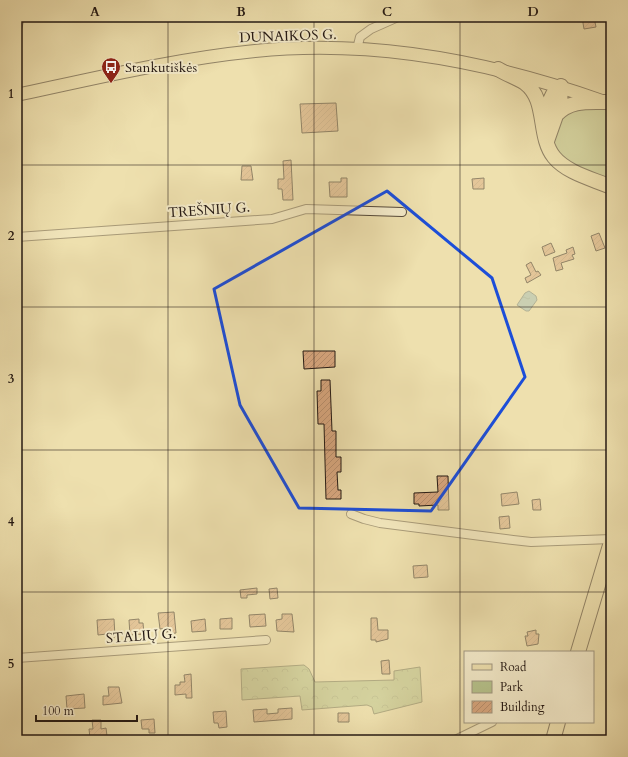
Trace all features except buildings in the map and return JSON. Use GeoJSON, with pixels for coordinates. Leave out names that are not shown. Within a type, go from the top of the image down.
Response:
{"type":"FeatureCollection","features":[{"type":"Feature","properties":{"kind":"highway"},"geometry":{"type":"LineString","coordinates":[[498,69],[525,83],[531,89],[540,111],[545,136],[554,157],[566,167],[611,187]]}},
{"type":"Feature","properties":{"kind":"highway"},"geometry":{"type":"LineString","coordinates":[[561,86],[562,97],[556,115],[545,136],[551,97],[556,88],[561,86]]}},
{"type":"Feature","properties":{"kind":"highway"},"geometry":{"type":"LineString","coordinates":[[556,115],[570,104],[608,103]]}},
{"type":"Feature","properties":{"kind":"highway"},"geometry":{"type":"LineString","coordinates":[[578,651],[611,542]]}},
{"type":"Feature","properties":{"kind":"highway"},"geometry":{"type":"LineString","coordinates":[[553,740],[558,723]]}},
{"type":"Feature","properties":{"kind":"main road","name":"DUNAIKOS G."},"geometry":{"type":"LineString","coordinates":[[17,95],[186,60],[224,54],[293,48],[358,49],[420,56],[498,69],[561,86],[608,103]]}},
{"type":"Feature","properties":{"kind":"street"},"geometry":{"type":"LineString","coordinates":[[17,29],[20,17]]}},
{"type":"Feature","properties":{"kind":"street"},"geometry":{"type":"LineString","coordinates":[[358,49],[360,37],[372,29],[398,17]]}},
{"type":"Feature","properties":{"kind":"street","name":"TREŠNIŲ G."},"geometry":{"type":"LineString","coordinates":[[17,237],[272,219],[306,209],[402,212]]}},
{"type":"Feature","properties":{"kind":"street"},"geometry":{"type":"LineString","coordinates":[[352,514],[364,519],[380,522],[531,542],[611,539]]}},
{"type":"Feature","properties":{"kind":"street","name":"STALIŲ G."},"geometry":{"type":"LineString","coordinates":[[17,658],[266,640]]}},
{"type":"Feature","properties":{"kind":"street"},"geometry":{"type":"LineString","coordinates":[[455,740],[490,723]]}},
{"type":"Feature","properties":{"kind":"highlighted area"},"geometry":{"type":"Polygon","coordinates":[[[387,191],[492,278],[525,377],[431,511],[299,508],[240,405],[214,289],[387,191]]]}},
{"type":"Feature","properties":{"kind":"green space"},"geometry":{"type":"Polygon","coordinates":[[[596,106],[611,112],[611,181],[586,171],[570,162],[557,149],[553,141],[564,111],[596,106]]]}},
{"type":"Feature","properties":{"kind":"green space"},"geometry":{"type":"Polygon","coordinates":[[[304,665],[309,669],[315,682],[394,680],[394,671],[420,667],[422,702],[374,714],[372,707],[367,705],[302,710],[300,696],[242,700],[241,669],[304,665]]]}},
{"type":"Feature","properties":{"kind":"water"},"geometry":{"type":"Polygon","coordinates":[[[529,291],[536,296],[537,300],[529,311],[526,311],[517,305],[525,293],[529,291]]]}},
{"type":"Feature","properties":{"kind":"place","name":"Stankutiškės"},"geometry":{"type":"Point","coordinates":[111,84]}}]}
